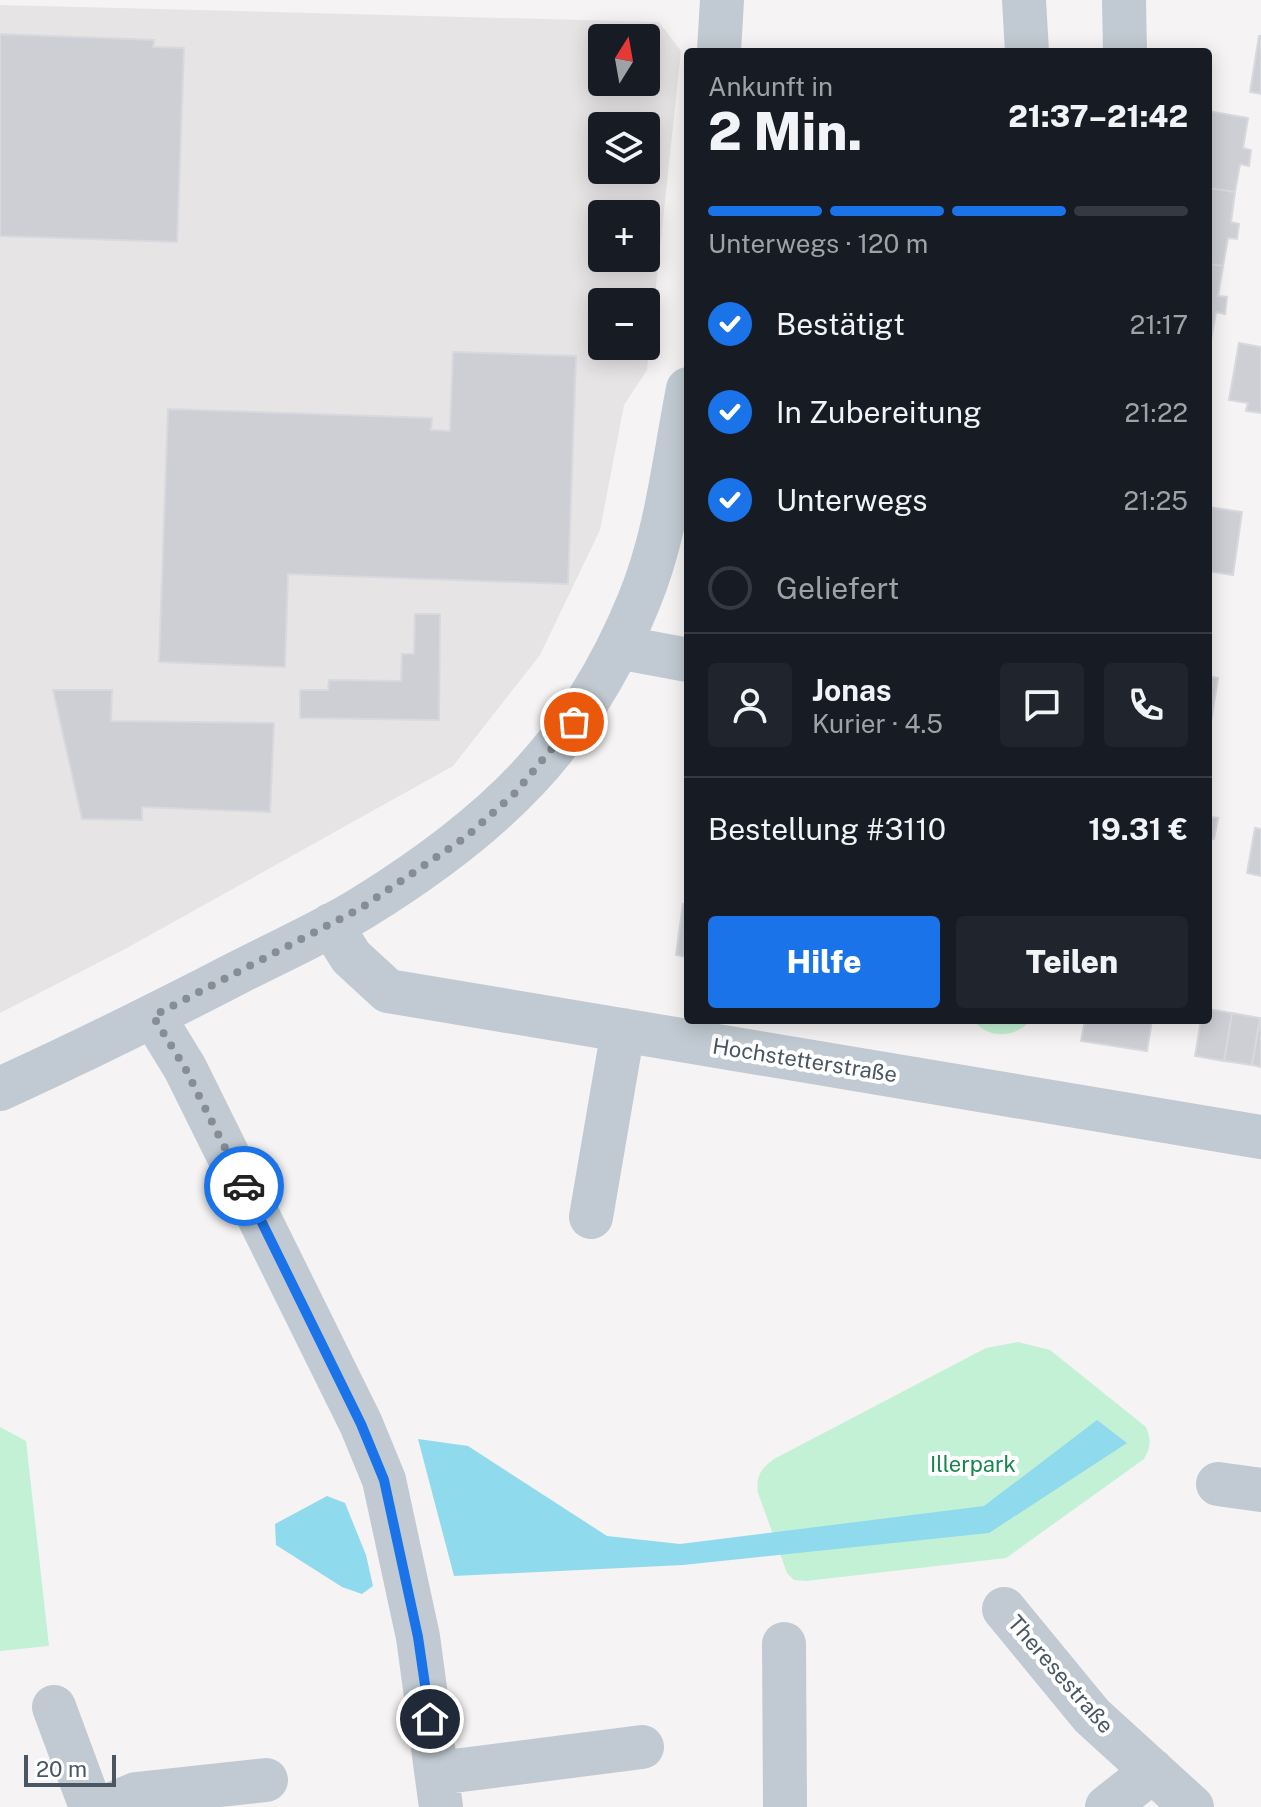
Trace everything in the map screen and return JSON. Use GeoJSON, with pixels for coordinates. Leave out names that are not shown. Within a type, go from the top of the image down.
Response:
{"type":"FeatureCollection","features":[{"type":"Feature","properties":{"kind":"street"},"geometry":{"type":"LineString","coordinates":[[719,48],[722,0]]}},
{"type":"Feature","properties":{"kind":"street"},"geometry":{"type":"LineString","coordinates":[[1024,0],[1027,48]]}},
{"type":"Feature","properties":{"kind":"street"},"geometry":{"type":"LineString","coordinates":[[1124,0],[1125,48]]}},
{"type":"Feature","properties":{"kind":"street"},"geometry":{"type":"LineString","coordinates":[[0,1089],[153,1016],[361,908],[466,837],[507,801],[535,772],[574,722],[623,636],[647,579],[661,534],[684,419]]}},
{"type":"Feature","properties":{"kind":"street"},"geometry":{"type":"LineString","coordinates":[[623,636],[684,637]]}},
{"type":"Feature","properties":{"kind":"street"},"geometry":{"type":"LineString","coordinates":[[623,636],[684,659]]}},
{"type":"Feature","properties":{"kind":"street","name":"Hochstetterstraße"},"geometry":{"type":"LineString","coordinates":[[331,925],[351,957],[388,991],[1261,1137]]}},
{"type":"Feature","properties":{"kind":"street"},"geometry":{"type":"LineString","coordinates":[[153,1016],[192,1082],[361,1424],[384,1480],[418,1637],[440,1790],[642,1747]]}},
{"type":"Feature","properties":{"kind":"street"},"geometry":{"type":"LineString","coordinates":[[591,1217],[623,1030]]}},
{"type":"Feature","properties":{"kind":"street"},"geometry":{"type":"LineString","coordinates":[[1218,1484],[1261,1490]]}},
{"type":"Feature","properties":{"kind":"street","name":"Theresestraße"},"geometry":{"type":"LineString","coordinates":[[1004,1609],[1092,1716],[1192,1807]]}},
{"type":"Feature","properties":{"kind":"street"},"geometry":{"type":"LineString","coordinates":[[784,1644],[785,1807]]}},
{"type":"Feature","properties":{"kind":"street"},"geometry":{"type":"LineString","coordinates":[[54,1707],[91,1807]]}},
{"type":"Feature","properties":{"kind":"street"},"geometry":{"type":"LineString","coordinates":[[1107,1807],[1153,1771]]}},
{"type":"Feature","properties":{"kind":"street"},"geometry":{"type":"LineString","coordinates":[[105,1807],[136,1794],[266,1780]]}},
{"type":"Feature","properties":{"kind":"shaded area"},"geometry":{"type":"Polygon","coordinates":[[[0,5],[659,22],[681,51],[660,248],[660,200],[588,200],[588,272],[657,272],[656,288],[588,288],[588,360],[648,360],[647,370],[624,405],[600,530],[540,655],[453,766],[125,949],[0,1013],[0,5]]]}},
{"type":"Feature","properties":{"kind":"green space"},"geometry":{"type":"Polygon","coordinates":[[[977,1024],[1027,1024],[1002,1034],[994,1034],[977,1024]]]}},
{"type":"Feature","properties":{"kind":"green space","name":"Illerpark"},"geometry":{"type":"Polygon","coordinates":[[[1018,1342],[1050,1350],[1146,1427],[1150,1443],[1144,1459],[1006,1558],[794,1580],[787,1573],[758,1493],[760,1473],[766,1466],[986,1348],[1018,1342]]]}},
{"type":"Feature","properties":{"kind":"green space"},"geometry":{"type":"Polygon","coordinates":[[[0,1427],[26,1441],[49,1646],[0,1651],[0,1427]]]}},
{"type":"Feature","properties":{"kind":"water"},"geometry":{"type":"Polygon","coordinates":[[[1097,1420],[1127,1443],[989,1533],[683,1565],[454,1576],[418,1439],[468,1446],[607,1536],[680,1544],[984,1506],[1097,1420]]]}},
{"type":"Feature","properties":{"kind":"water"},"geometry":{"type":"Polygon","coordinates":[[[327,1496],[345,1503],[366,1555],[373,1586],[362,1594],[342,1587],[276,1545],[275,1524],[327,1496]]]}},
{"type":"Feature","properties":{"kind":"building"},"geometry":{"type":"Polygon","coordinates":[[[0,34],[154,40],[153,47],[184,48],[177,242],[0,236],[0,34]]]}},
{"type":"Feature","properties":{"kind":"building"},"geometry":{"type":"Polygon","coordinates":[[[1261,36],[1261,94],[1250,92],[1261,36]]]}},
{"type":"Feature","properties":{"kind":"building"},"geometry":{"type":"Polygon","coordinates":[[[1212,112],[1248,118],[1243,148],[1251,150],[1249,166],[1240,164],[1235,192],[1212,189],[1212,112]]]}},
{"type":"Feature","properties":{"kind":"building"},"geometry":{"type":"Polygon","coordinates":[[[1212,189],[1235,192],[1231,222],[1239,224],[1237,239],[1228,238],[1223,266],[1212,265],[1212,189]]]}},
{"type":"Feature","properties":{"kind":"building"},"geometry":{"type":"Polygon","coordinates":[[[1212,265],[1223,266],[1218,296],[1227,297],[1225,314],[1216,312],[1212,334],[1212,265]]]}},
{"type":"Feature","properties":{"kind":"building"},"geometry":{"type":"Polygon","coordinates":[[[1239,343],[1261,347],[1261,413],[1246,411],[1248,403],[1229,400],[1239,343]]]}},
{"type":"Feature","properties":{"kind":"building"},"geometry":{"type":"Polygon","coordinates":[[[453,352],[576,356],[568,584],[288,574],[285,667],[159,662],[168,409],[432,418],[431,430],[450,431],[453,352]]]}},
{"type":"Feature","properties":{"kind":"building"},"geometry":{"type":"Polygon","coordinates":[[[1212,508],[1242,512],[1233,575],[1212,572],[1212,508]]]}},
{"type":"Feature","properties":{"kind":"building"},"geometry":{"type":"Polygon","coordinates":[[[415,614],[440,614],[439,720],[300,718],[300,690],[328,690],[329,680],[401,681],[402,654],[414,654],[415,614]]]}},
{"type":"Feature","properties":{"kind":"building"},"geometry":{"type":"Polygon","coordinates":[[[1212,677],[1218,678],[1212,715],[1212,677]]]}},
{"type":"Feature","properties":{"kind":"building"},"geometry":{"type":"Polygon","coordinates":[[[53,690],[112,690],[111,721],[274,723],[270,812],[142,807],[142,820],[82,819],[53,690]]]}},
{"type":"Feature","properties":{"kind":"building"},"geometry":{"type":"Polygon","coordinates":[[[1212,817],[1218,818],[1212,839],[1212,817]]]}},
{"type":"Feature","properties":{"kind":"building"},"geometry":{"type":"Polygon","coordinates":[[[1255,828],[1261,829],[1261,876],[1247,873],[1255,828]]]}},
{"type":"Feature","properties":{"kind":"building"},"geometry":{"type":"Polygon","coordinates":[[[683,904],[684,956],[676,955],[683,904]]]}},
{"type":"Feature","properties":{"kind":"building"},"geometry":{"type":"Polygon","coordinates":[[[1212,1010],[1232,1013],[1224,1061],[1195,1056],[1200,1024],[1212,1024],[1212,1010]]]}},
{"type":"Feature","properties":{"kind":"building"},"geometry":{"type":"Polygon","coordinates":[[[1232,1013],[1260,1018],[1252,1065],[1224,1061],[1232,1013]]]}},
{"type":"Feature","properties":{"kind":"building"},"geometry":{"type":"Polygon","coordinates":[[[1261,1018],[1261,1067],[1252,1065],[1261,1018]]]}},
{"type":"Feature","properties":{"kind":"building"},"geometry":{"type":"Polygon","coordinates":[[[1084,1024],[1151,1024],[1147,1051],[1081,1041],[1084,1024]]]}},
{"type":"Feature","properties":{"kind":"way so far"},"geometry":{"type":"LineString","coordinates":[[244,1186],[185,1068],[153,1016],[361,908],[466,837],[535,772],[574,722]]}},
{"type":"Feature","properties":{"kind":"route"},"geometry":{"type":"LineString","coordinates":[[244,1186],[361,1424],[384,1480],[418,1637],[430,1719]]}}]}
